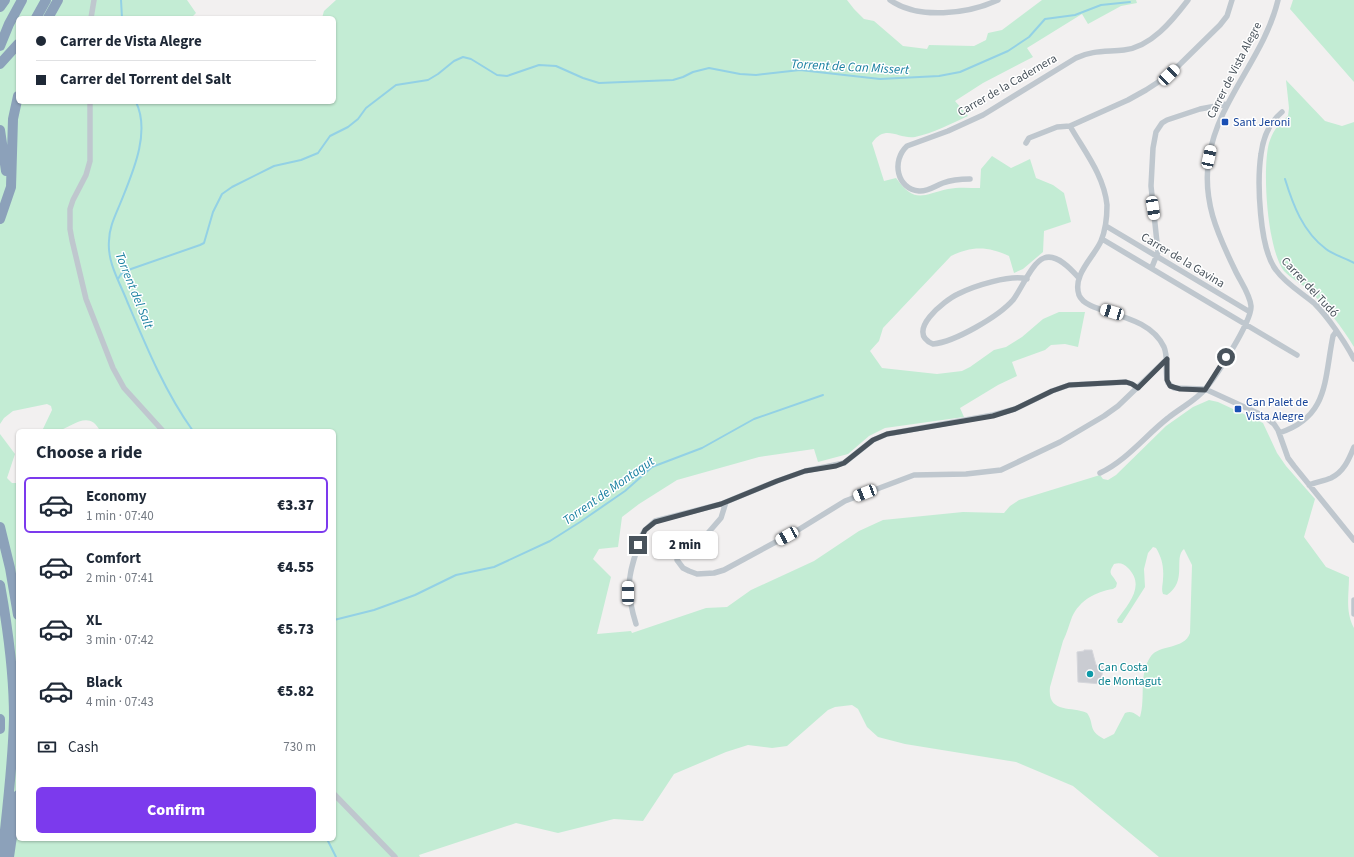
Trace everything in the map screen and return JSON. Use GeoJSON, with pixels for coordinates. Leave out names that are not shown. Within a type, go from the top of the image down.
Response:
{"type":"FeatureCollection","features":[{"type":"Feature","properties":{"kind":"highway"},"geometry":{"type":"LineString","coordinates":[[0,7],[5,0]]}},
{"type":"Feature","properties":{"kind":"highway"},"geometry":{"type":"LineString","coordinates":[[0,46],[9,24],[22,0]]}},
{"type":"Feature","properties":{"kind":"highway"},"geometry":{"type":"LineString","coordinates":[[37,16],[46,0]]}},
{"type":"Feature","properties":{"kind":"highway"},"geometry":{"type":"LineString","coordinates":[[49,16],[58,0]]}},
{"type":"Feature","properties":{"kind":"highway"},"geometry":{"type":"LineString","coordinates":[[0,64],[16,46]]}},
{"type":"Feature","properties":{"kind":"highway"},"geometry":{"type":"LineString","coordinates":[[0,218],[11,187],[13,119],[16,104]]}},
{"type":"Feature","properties":{"kind":"highway"},"geometry":{"type":"LineString","coordinates":[[0,130],[7,180],[6,199]]}},
{"type":"Feature","properties":{"kind":"highway"},"geometry":{"type":"LineString","coordinates":[[0,527],[10,568],[16,603]]}},
{"type":"Feature","properties":{"kind":"highway"},"geometry":{"type":"LineString","coordinates":[[0,584],[11,655],[14,716],[10,791],[2,857]]}},
{"type":"Feature","properties":{"kind":"highway"},"geometry":{"type":"LineString","coordinates":[[0,719],[0,729]]}},
{"type":"Feature","properties":{"kind":"highway"},"geometry":{"type":"LineString","coordinates":[[9,857],[16,809]]}},
{"type":"Feature","properties":{"kind":"street"},"geometry":{"type":"LineString","coordinates":[[91,16],[94,0]]}},
{"type":"Feature","properties":{"kind":"street"},"geometry":{"type":"LineString","coordinates":[[890,0],[910,9],[935,13],[972,9],[998,0]]}},
{"type":"Feature","properties":{"kind":"street","name":"Carrer de la Cadernera"},"geometry":{"type":"LineString","coordinates":[[970,179],[951,181],[926,190],[916,190],[911,188],[902,180],[898,170],[897,160],[907,146],[948,131],[983,115],[1076,58],[1090,53],[1131,49],[1144,44],[1165,27],[1188,0]]}},
{"type":"Feature","properties":{"kind":"street"},"geometry":{"type":"LineString","coordinates":[[1026,143],[1029,138],[1036,135],[1057,127],[1070,126],[1128,100],[1169,75],[1220,25],[1227,16],[1232,0]]}},
{"type":"Feature","properties":{"kind":"street","name":"Carrer de Vista Alegre"},"geometry":{"type":"LineString","coordinates":[[1250,312],[1250,300],[1215,227],[1210,208],[1208,181],[1209,157],[1212,142],[1227,104],[1257,54],[1269,28],[1278,0]]}},
{"type":"Feature","properties":{"kind":"street"},"geometry":{"type":"LineString","coordinates":[[90,104],[90,161],[86,174],[70,209],[70,229],[72,240],[86,299],[113,368],[124,388],[161,429]]}},
{"type":"Feature","properties":{"kind":"street"},"geometry":{"type":"LineString","coordinates":[[1152,267],[1157,257],[1158,238],[1151,186],[1153,148],[1156,132],[1162,123],[1167,120],[1207,107],[1227,104]]}},
{"type":"Feature","properties":{"kind":"street","name":"Carrer del Tudó"},"geometry":{"type":"LineString","coordinates":[[1282,112],[1271,124],[1261,153],[1259,179],[1260,201],[1262,224],[1268,251],[1276,271],[1316,305],[1354,358]]}},
{"type":"Feature","properties":{"kind":"street"},"geometry":{"type":"LineString","coordinates":[[1070,126],[1098,174],[1104,188],[1106,204],[1106,226],[1102,238],[1079,278],[1078,289],[1080,296],[1085,303],[1126,316],[1146,327],[1160,341],[1164,348],[1167,359],[1167,380],[1170,386],[1180,389],[1205,390],[1264,416],[1274,424],[1288,458],[1354,540]]}},
{"type":"Feature","properties":{"kind":"street","name":"Carrer de la Gavina"},"geometry":{"type":"LineString","coordinates":[[1106,226],[1250,312]]}},
{"type":"Feature","properties":{"kind":"street","name":"Carrer de la Gavina"},"geometry":{"type":"LineString","coordinates":[[1102,238],[1298,355]]}},
{"type":"Feature","properties":{"kind":"street"},"geometry":{"type":"LineString","coordinates":[[1027,279],[1014,278],[974,287],[947,300],[926,322],[923,333],[924,337],[929,342],[939,343],[953,338],[980,324],[1005,307],[1012,300],[1027,279],[1038,262],[1043,258],[1048,257],[1059,261],[1067,266],[1079,278]]}},
{"type":"Feature","properties":{"kind":"street"},"geometry":{"type":"LineString","coordinates":[[1100,473],[1120,461],[1167,418],[1205,390],[1245,324],[1250,312]]}},
{"type":"Feature","properties":{"kind":"street"},"geometry":{"type":"LineString","coordinates":[[1279,433],[1300,425],[1317,406],[1323,390],[1333,336],[1336,332]]}},
{"type":"Feature","properties":{"kind":"street"},"geometry":{"type":"LineString","coordinates":[[726,502],[721,518],[708,533],[679,552],[676,560],[683,568],[697,574],[706,574],[724,570],[798,530],[845,501],[914,475],[966,474],[1001,470],[1084,429],[1118,406],[1167,359]]}},
{"type":"Feature","properties":{"kind":"street"},"geometry":{"type":"LineString","coordinates":[[636,624],[630,602],[628,584],[638,545],[645,530],[659,520],[726,502],[800,473],[844,463],[873,440],[887,434],[993,416],[1015,409],[1052,391],[1069,385],[1126,382],[1138,388]]}},
{"type":"Feature","properties":{"kind":"street"},"geometry":{"type":"LineString","coordinates":[[1309,486],[1318,481],[1331,478],[1342,470],[1354,447]]}},
{"type":"Feature","properties":{"kind":"street"},"geometry":{"type":"LineString","coordinates":[[1354,600],[1354,614]]}},
{"type":"Feature","properties":{"kind":"street"},"geometry":{"type":"LineString","coordinates":[[336,796],[395,857]]}},
{"type":"Feature","properties":{"kind":"green space"},"geometry":{"type":"Polygon","coordinates":[[[0,0],[187,0],[196,13],[193,16],[16,16],[16,104],[336,104],[336,16],[323,16],[324,11],[336,0],[847,0],[864,19],[874,21],[903,46],[927,49],[929,45],[974,46],[986,40],[988,33],[1002,30],[1042,0],[1136,0],[1137,3],[1121,6],[1088,24],[1082,14],[1027,48],[1033,57],[983,83],[955,101],[968,116],[942,128],[915,137],[888,133],[882,134],[872,143],[884,181],[896,178],[908,192],[919,196],[952,188],[980,188],[981,169],[992,156],[1011,168],[1030,159],[1036,178],[1053,185],[1064,193],[1071,222],[1044,231],[1043,252],[1023,269],[1014,273],[1009,256],[994,250],[980,248],[966,250],[951,256],[883,328],[879,341],[870,351],[882,368],[937,374],[962,371],[994,350],[1006,347],[1022,337],[1043,319],[1059,312],[1085,312],[1078,347],[1065,344],[1051,345],[1045,350],[1012,362],[1017,376],[998,385],[960,408],[964,417],[885,428],[869,436],[848,454],[818,462],[814,449],[759,457],[677,480],[639,504],[622,517],[618,547],[599,549],[593,559],[611,577],[597,634],[631,631],[632,633],[706,608],[727,607],[751,590],[814,561],[859,531],[883,520],[963,512],[1004,513],[1010,506],[1019,500],[1100,475],[1103,479],[1108,480],[1116,475],[1166,426],[1193,407],[1209,400],[1218,402],[1263,423],[1277,453],[1286,466],[1315,499],[1304,537],[1326,567],[1349,577],[1348,609],[1354,628],[1354,857],[1159,857],[1073,786],[1016,762],[905,744],[878,737],[867,727],[858,709],[852,705],[835,707],[828,710],[787,746],[772,748],[748,745],[726,752],[674,774],[643,821],[614,819],[558,833],[516,823],[419,855],[420,857],[0,857],[0,434],[15,454],[7,478],[12,483],[16,483],[16,841],[336,841],[336,429],[99,429],[91,421],[86,420],[80,421],[62,429],[43,429],[52,410],[51,406],[47,404],[13,411],[4,418],[0,424],[0,0]],[[1153,547],[1148,553],[1144,569],[1145,587],[1122,623],[1118,623],[1117,620],[1133,595],[1135,581],[1128,568],[1125,565],[1118,563],[1114,564],[1111,570],[1111,574],[1117,583],[1116,587],[1094,595],[1079,606],[1072,617],[1063,641],[1050,687],[1050,696],[1052,701],[1061,708],[1087,713],[1093,730],[1104,739],[1114,734],[1125,713],[1132,712],[1140,717],[1142,709],[1143,678],[1147,663],[1151,656],[1155,652],[1183,642],[1190,633],[1192,565],[1184,549],[1181,553],[1177,583],[1167,595],[1163,594],[1163,567],[1160,555],[1156,548],[1153,547]]]}},
{"type":"Feature","properties":{"kind":"green space"},"geometry":{"type":"Polygon","coordinates":[[[1293,0],[1354,0],[1354,82],[1290,9],[1293,0]]]}},
{"type":"Feature","properties":{"kind":"green space"},"geometry":{"type":"Polygon","coordinates":[[[1286,80],[1325,121],[1342,126],[1354,122],[1354,347],[1339,325],[1317,298],[1308,289],[1284,271],[1278,260],[1274,245],[1270,228],[1266,189],[1267,155],[1269,143],[1274,131],[1288,116],[1289,108],[1286,80]]]}},
{"type":"Feature","properties":{"kind":"building","name":"Can Costa de Montagut"},"geometry":{"type":"Polygon","coordinates":[[[1092,650],[1096,665],[1103,666],[1101,684],[1078,682],[1077,652],[1092,650]]]}},
{"type":"Feature","properties":{"kind":"waterway","name":"Torrent del Salt"},"geometry":{"type":"LineString","coordinates":[[121,0],[122,16]]}},
{"type":"Feature","properties":{"kind":"waterway","name":"Torrent de Can Missert"},"geometry":{"type":"LineString","coordinates":[[118,279],[121,274],[131,269],[204,243],[213,212],[222,194],[232,187],[274,166],[301,160],[318,153],[330,136],[348,127],[358,119],[366,108],[396,85],[428,80],[454,61],[463,57],[471,59],[497,75],[507,76],[539,65],[556,66],[583,78],[599,83],[673,80],[693,72],[709,68],[740,74],[756,75],[800,70],[880,79],[939,76],[960,72],[1008,51],[1029,37],[1045,19],[1075,15],[1101,5],[1130,2]]}},
{"type":"Feature","properties":{"kind":"waterway","name":"Torrent del Salt"},"geometry":{"type":"LineString","coordinates":[[137,104],[142,127],[141,140],[130,180],[111,227],[109,236],[110,257],[141,335],[165,385],[192,429]]}},
{"type":"Feature","properties":{"kind":"waterway"},"geometry":{"type":"LineString","coordinates":[[1285,179],[1295,208],[1311,235],[1329,251],[1354,263]]}},
{"type":"Feature","properties":{"kind":"waterway","name":"Torrent de Montagut"},"geometry":{"type":"LineString","coordinates":[[336,620],[374,610],[415,595],[456,575],[494,567],[550,541],[625,491],[652,467],[702,448],[754,419],[823,395]]}},
{"type":"Feature","properties":{"kind":"waterway","name":"Torrent del Salt"},"geometry":{"type":"LineString","coordinates":[[328,841],[336,857]]}},
{"type":"Feature","properties":{"kind":"place","name":"Sant Jeroni"},"geometry":{"type":"Point","coordinates":[1225,122]}},
{"type":"Feature","properties":{"kind":"place","name":"Can Palet de Vista Alegre"},"geometry":{"type":"Point","coordinates":[1238,409]}},
{"type":"Feature","properties":{"kind":"place","name":"Can Costa de Montagut"},"geometry":{"type":"Point","coordinates":[1090,674]}},
{"type":"Feature","properties":{"kind":"route"},"geometry":{"type":"LineString","coordinates":[[638,545],[645,530],[655,522],[721,504],[805,471],[836,466],[844,463],[866,445],[880,436],[993,416],[1015,409],[1052,391],[1069,385],[1126,382],[1138,388],[1167,359],[1167,380],[1170,386],[1188,390],[1205,390],[1226,357]]}}]}
